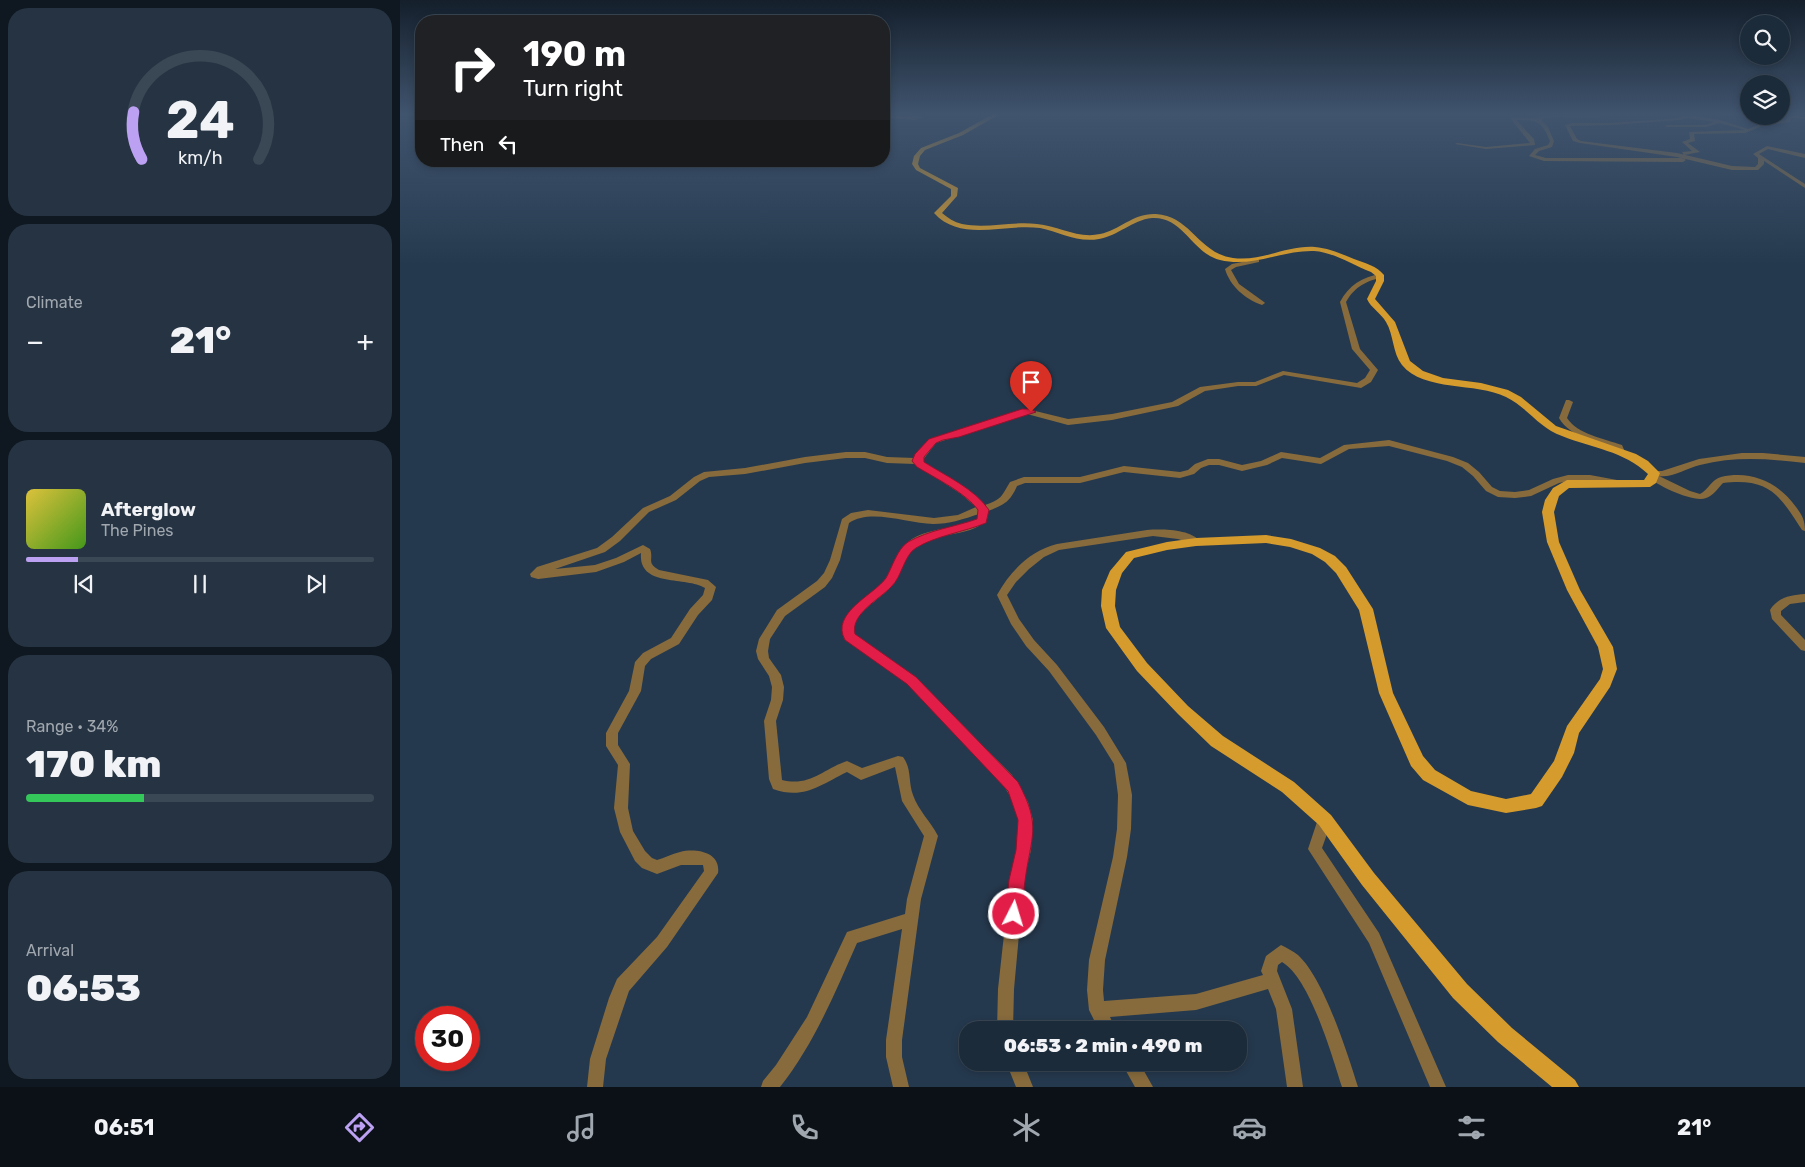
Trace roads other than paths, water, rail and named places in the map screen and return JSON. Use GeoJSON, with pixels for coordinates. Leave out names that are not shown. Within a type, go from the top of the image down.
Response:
{"type":"FeatureCollection","features":[{"type":"Feature","properties":{"kind":"main road"},"geometry":{"type":"LineString","coordinates":[[915,164],[918,169],[955,188],[954,196],[938,212],[945,220],[972,228],[1039,226],[1071,236],[1090,238],[1109,234],[1119,227],[1144,217],[1165,216],[1176,219],[1182,224],[1188,234],[1210,255],[1238,262],[1316,248],[1378,273],[1372,299],[1373,303],[1392,323],[1402,357],[1410,367],[1438,380],[1484,386],[1514,395],[1542,422],[1561,433],[1635,457],[1654,475],[1646,484],[1567,484],[1558,490],[1551,500],[1548,513],[1550,531],[1587,614],[1610,657],[1610,672],[1571,733],[1566,752],[1550,783],[1536,801],[1506,806],[1468,798],[1429,775],[1417,760],[1398,724],[1386,693],[1366,609],[1341,570],[1330,559],[1316,551],[1291,543],[1266,539],[1196,542],[1167,546],[1130,555],[1116,571],[1109,590],[1108,606],[1113,628],[1142,667],[1196,722],[1224,746],[1288,787],[1325,820],[1368,879],[1460,991],[1505,1035],[1568,1087]]}},
{"type":"Feature","properties":{"kind":"street"},"geometry":{"type":"LineString","coordinates":[[1715,164],[1732,168],[1751,169],[1759,167],[1760,164]]}},
{"type":"Feature","properties":{"kind":"street"},"geometry":{"type":"LineString","coordinates":[[1772,164],[1805,186]]}},
{"type":"Feature","properties":{"kind":"street"},"geometry":{"type":"LineString","coordinates":[[1257,260],[1234,265],[1228,269],[1228,272],[1246,295],[1262,303]]}},
{"type":"Feature","properties":{"kind":"street"},"geometry":{"type":"LineString","coordinates":[[917,461],[933,441],[1027,411],[1068,422],[1112,417],[1175,404],[1203,390],[1238,384],[1256,384],[1283,373],[1295,373],[1352,386],[1362,384],[1368,380],[1374,370],[1356,349],[1343,302],[1353,288],[1378,273]]}},
{"type":"Feature","properties":{"kind":"street"},"geometry":{"type":"LineString","coordinates":[[1569,402],[1563,415],[1563,421],[1567,425],[1618,447],[1621,452]]}},
{"type":"Feature","properties":{"kind":"street"},"geometry":{"type":"LineString","coordinates":[[901,1087],[894,1058],[894,1040],[914,899],[931,836],[909,803],[901,764],[898,761],[861,774],[855,773],[847,766],[815,784],[795,789],[778,784],[774,779],[770,721],[777,700],[778,687],[775,674],[768,667],[762,651],[765,639],[781,613],[821,584],[828,575],[835,560],[842,526],[850,518],[868,513],[926,521],[945,521],[984,510],[1006,499],[1013,484],[1024,480],[1080,480],[1124,469],[1180,475],[1192,472],[1198,466],[1208,462],[1219,462],[1242,468],[1264,463],[1281,455],[1318,462],[1347,447],[1389,443],[1450,458],[1465,465],[1476,474],[1488,489],[1498,494],[1532,493],[1556,481],[1578,477],[1624,484]]}},
{"type":"Feature","properties":{"kind":"street"},"geometry":{"type":"LineString","coordinates":[[595,1087],[598,1059],[617,998],[623,986],[662,942],[711,873],[712,866],[706,859],[681,858],[657,867],[647,863],[640,856],[627,832],[623,819],[621,795],[624,764],[612,746],[612,734],[635,691],[639,665],[647,656],[675,641],[694,612],[708,597],[711,587],[703,582],[654,572],[647,567],[645,562],[646,551],[643,548],[620,560],[596,568],[538,576],[535,574],[541,570],[601,550],[616,539],[646,510],[673,498],[697,478],[707,474],[745,471],[805,460],[846,455],[866,455],[887,460],[917,461],[972,497],[984,510]]}},
{"type":"Feature","properties":{"kind":"street"},"geometry":{"type":"LineString","coordinates":[[1654,475],[1663,474],[1699,462],[1742,456],[1805,460]]}},
{"type":"Feature","properties":{"kind":"street"},"geometry":{"type":"LineString","coordinates":[[1654,475],[1689,494],[1699,497],[1703,496],[1721,480],[1750,478],[1760,481],[1772,486],[1780,493],[1805,528]]}},
{"type":"Feature","properties":{"kind":"street"},"geometry":{"type":"LineString","coordinates":[[984,510],[982,521],[974,525],[926,538],[909,547],[889,583],[858,610],[847,631],[849,637],[912,680],[1007,779],[1021,802],[1026,820],[1024,850],[1017,880],[1006,989],[1005,1021]]}},
{"type":"Feature","properties":{"kind":"street"},"geometry":{"type":"LineString","coordinates":[[1103,1021],[1097,1010],[1095,990],[1097,960],[1120,858],[1124,830],[1125,794],[1120,763],[1100,731],[1053,668],[1030,643],[1015,621],[1002,595],[1007,585],[1027,564],[1045,551],[1057,547],[1160,532],[1186,537],[1196,542]]}},
{"type":"Feature","properties":{"kind":"street"},"geometry":{"type":"LineString","coordinates":[[1805,598],[1789,599],[1779,604],[1775,610],[1776,616],[1805,647]]}},
{"type":"Feature","properties":{"kind":"street"},"geometry":{"type":"LineString","coordinates":[[1325,820],[1321,826],[1320,838],[1315,849],[1374,938],[1438,1087]]}},
{"type":"Feature","properties":{"kind":"street"},"geometry":{"type":"LineString","coordinates":[[769,1087],[782,1071],[813,1023],[852,937],[912,919]]}},
{"type":"Feature","properties":{"kind":"street"},"geometry":{"type":"LineString","coordinates":[[1295,1087],[1284,1009],[1272,980],[1270,965],[1278,954],[1286,954],[1296,961],[1322,1007],[1350,1087]]}},
{"type":"Feature","properties":{"kind":"street"},"geometry":{"type":"LineString","coordinates":[[1097,1010],[1196,1002],[1272,980]]}},
{"type":"Feature","properties":{"kind":"street"},"geometry":{"type":"LineString","coordinates":[[1018,1071],[1025,1087]]}},
{"type":"Feature","properties":{"kind":"street"},"geometry":{"type":"LineString","coordinates":[[1135,1071],[1145,1087]]}}]}
